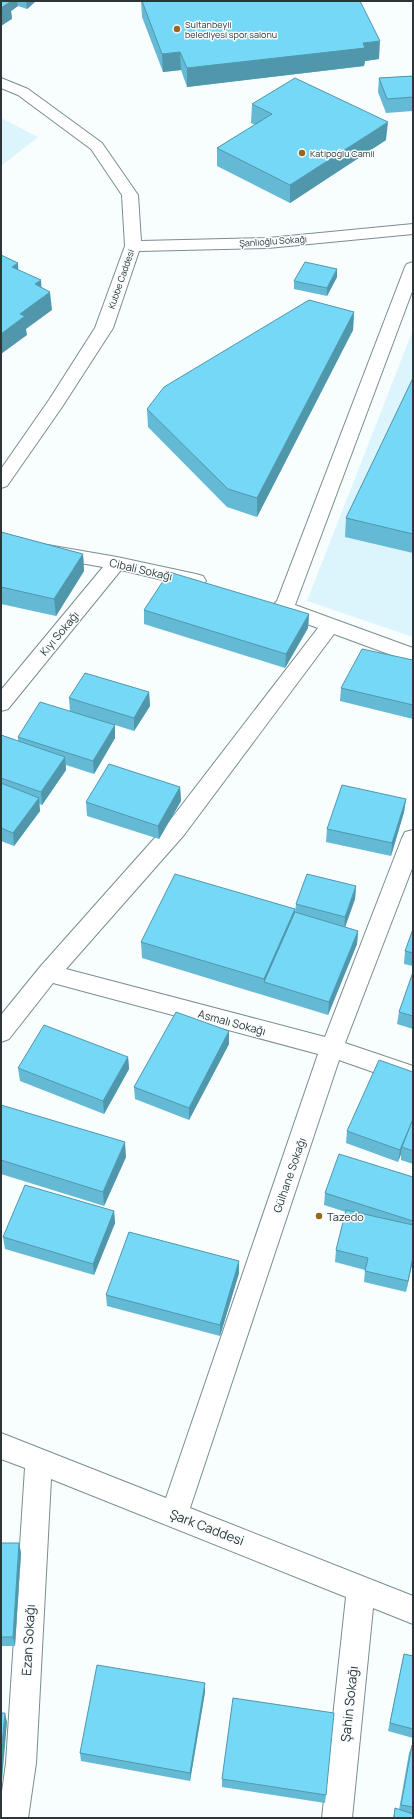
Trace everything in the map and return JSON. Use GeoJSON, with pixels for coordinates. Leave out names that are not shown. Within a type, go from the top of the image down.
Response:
{"type":"FeatureCollection","features":[{"type":"Feature","properties":{"kind":"street","name":"Kubbe Caddesi"},"geometry":{"type":"LineString","coordinates":[[1,82],[23,92],[97,146],[130,195],[133,246],[104,328],[56,403],[1,482]]}},
{"type":"Feature","properties":{"kind":"street","name":"Şanlıoğlu Sokağı"},"geometry":{"type":"LineString","coordinates":[[133,246],[268,243],[413,229]]}},
{"type":"Feature","properties":{"kind":"street"},"geometry":{"type":"LineString","coordinates":[[284,608],[413,268]]}},
{"type":"Feature","properties":{"kind":"street","name":"Cibali Sokağı"},"geometry":{"type":"LineString","coordinates":[[1,543],[117,563],[216,587]]}},
{"type":"Feature","properties":{"kind":"street","name":"Kıyı Sokağı"},"geometry":{"type":"LineString","coordinates":[[1,704],[117,563]]}},
{"type":"Feature","properties":{"kind":"street"},"geometry":{"type":"LineString","coordinates":[[261,601],[284,608],[413,656]]}},
{"type":"Feature","properties":{"kind":"street"},"geometry":{"type":"LineString","coordinates":[[1,1032],[48,973],[176,828],[330,626]]}},
{"type":"Feature","properties":{"kind":"street","name":"Gülhane Sokağı"},"geometry":{"type":"LineString","coordinates":[[174,1514],[332,1048],[413,838]]}},
{"type":"Feature","properties":{"kind":"street","name":"Asmalı Sokağı"},"geometry":{"type":"LineString","coordinates":[[48,973],[332,1048],[413,1076]]}},
{"type":"Feature","properties":{"kind":"street","name":"Şark Caddesi"},"geometry":{"type":"LineString","coordinates":[[1,1446],[413,1610]]}},
{"type":"Feature","properties":{"kind":"street","name":"Ezan Sokağı"},"geometry":{"type":"LineString","coordinates":[[13,1818],[21,1763],[39,1460]]}},
{"type":"Feature","properties":{"kind":"street","name":"Şahin Sokağı"},"geometry":{"type":"LineString","coordinates":[[338,1818],[361,1589]]}},
{"type":"Feature","properties":{"kind":"shaded area"},"geometry":{"type":"Polygon","coordinates":[[[1,118],[38,137],[1,166],[1,118]]]}},
{"type":"Feature","properties":{"kind":"shaded area"},"geometry":{"type":"Polygon","coordinates":[[[413,330],[413,637],[307,601],[413,330]]]}},
{"type":"Feature","properties":{"kind":"building"},"geometry":{"type":"Polygon","coordinates":[[[1,1],[8,1],[10,2],[1,8],[1,1]]]}},
{"type":"Feature","properties":{"kind":"building"},"geometry":{"type":"Polygon","coordinates":[[[142,1],[360,1],[380,41],[363,43],[365,48],[187,68],[180,52],[162,54],[142,1]]]}},
{"type":"Feature","properties":{"kind":"building"},"geometry":{"type":"Polygon","coordinates":[[[413,76],[413,97],[387,99],[379,78],[413,76]]]}},
{"type":"Feature","properties":{"kind":"building","name":"Katipoğlu Camii"},"geometry":{"type":"Polygon","coordinates":[[[295,78],[388,122],[290,185],[217,148],[272,114],[252,104],[295,78]]]}},
{"type":"Feature","properties":{"kind":"building"},"geometry":{"type":"Polygon","coordinates":[[[1,255],[18,263],[12,267],[41,280],[35,284],[50,292],[20,314],[25,316],[1,334],[1,255]]]}},
{"type":"Feature","properties":{"kind":"building"},"geometry":{"type":"Polygon","coordinates":[[[305,262],[337,269],[327,288],[294,281],[305,262]]]}},
{"type":"Feature","properties":{"kind":"building"},"geometry":{"type":"Polygon","coordinates":[[[309,300],[354,312],[257,498],[228,489],[147,409],[164,387],[309,300]]]}},
{"type":"Feature","properties":{"kind":"building"},"geometry":{"type":"Polygon","coordinates":[[[413,378],[413,534],[346,518],[413,378]]]}},
{"type":"Feature","properties":{"kind":"building"},"geometry":{"type":"Polygon","coordinates":[[[1,532],[83,554],[54,599],[1,587],[1,532]]]}},
{"type":"Feature","properties":{"kind":"building"},"geometry":{"type":"Polygon","coordinates":[[[169,572],[309,614],[286,654],[144,610],[169,572]]]}},
{"type":"Feature","properties":{"kind":"building"},"geometry":{"type":"Polygon","coordinates":[[[362,649],[413,660],[413,705],[341,688],[362,649]]]}},
{"type":"Feature","properties":{"kind":"building"},"geometry":{"type":"Polygon","coordinates":[[[85,673],[149,692],[134,718],[69,698],[85,673]]]}},
{"type":"Feature","properties":{"kind":"building"},"geometry":{"type":"Polygon","coordinates":[[[40,702],[115,725],[93,761],[18,737],[40,702]]]}},
{"type":"Feature","properties":{"kind":"building"},"geometry":{"type":"Polygon","coordinates":[[[1,735],[65,757],[41,792],[1,778],[1,735]]]}},
{"type":"Feature","properties":{"kind":"building"},"geometry":{"type":"Polygon","coordinates":[[[109,764],[180,787],[158,826],[86,802],[109,764]]]}},
{"type":"Feature","properties":{"kind":"building"},"geometry":{"type":"Polygon","coordinates":[[[1,783],[39,798],[13,833],[1,828],[1,783]]]}},
{"type":"Feature","properties":{"kind":"building"},"geometry":{"type":"Polygon","coordinates":[[[342,785],[406,799],[392,843],[327,829],[342,785]]]}},
{"type":"Feature","properties":{"kind":"building"},"geometry":{"type":"Polygon","coordinates":[[[175,874],[295,909],[264,979],[141,942],[175,874]]]}},
{"type":"Feature","properties":{"kind":"building"},"geometry":{"type":"Polygon","coordinates":[[[307,874],[356,886],[345,917],[296,904],[307,874]]]}},
{"type":"Feature","properties":{"kind":"building"},"geometry":{"type":"Polygon","coordinates":[[[295,912],[358,931],[329,1002],[264,982],[295,912]]]}},
{"type":"Feature","properties":{"kind":"building"},"geometry":{"type":"Polygon","coordinates":[[[413,929],[413,953],[405,951],[413,929]]]}},
{"type":"Feature","properties":{"kind":"building"},"geometry":{"type":"Polygon","coordinates":[[[413,972],[413,1016],[399,1012],[413,972]]]}},
{"type":"Feature","properties":{"kind":"building"},"geometry":{"type":"Polygon","coordinates":[[[176,1012],[229,1031],[189,1108],[134,1087],[176,1012]]]}},
{"type":"Feature","properties":{"kind":"building"},"geometry":{"type":"Polygon","coordinates":[[[44,1025],[128,1057],[103,1101],[18,1068],[44,1025]]]}},
{"type":"Feature","properties":{"kind":"building"},"geometry":{"type":"Polygon","coordinates":[[[379,1060],[413,1072],[413,1119],[400,1150],[347,1131],[379,1060]]]}},
{"type":"Feature","properties":{"kind":"building"},"geometry":{"type":"Polygon","coordinates":[[[1,1105],[125,1142],[103,1192],[1,1160],[1,1105]]]}},
{"type":"Feature","properties":{"kind":"building"},"geometry":{"type":"Polygon","coordinates":[[[413,1119],[413,1151],[402,1147],[413,1119]]]}},
{"type":"Feature","properties":{"kind":"building"},"geometry":{"type":"Polygon","coordinates":[[[339,1154],[413,1177],[413,1221],[325,1193],[339,1154]]]}},
{"type":"Feature","properties":{"kind":"building"},"geometry":{"type":"Polygon","coordinates":[[[25,1185],[114,1211],[93,1264],[3,1237],[25,1185]]]}},
{"type":"Feature","properties":{"kind":"building"},"geometry":{"type":"Polygon","coordinates":[[[346,1210],[413,1225],[413,1257],[408,1281],[365,1271],[368,1258],[336,1250],[346,1210]]]}},
{"type":"Feature","properties":{"kind":"building"},"geometry":{"type":"Polygon","coordinates":[[[129,1232],[239,1261],[220,1325],[106,1295],[129,1232]]]}},
{"type":"Feature","properties":{"kind":"building"},"geometry":{"type":"Polygon","coordinates":[[[1,1543],[19,1543],[13,1637],[1,1637],[1,1543]]]}},
{"type":"Feature","properties":{"kind":"building"},"geometry":{"type":"Polygon","coordinates":[[[404,1654],[413,1656],[413,1729],[390,1723],[404,1654]]]}},
{"type":"Feature","properties":{"kind":"building"},"geometry":{"type":"Polygon","coordinates":[[[97,1665],[205,1683],[190,1773],[80,1753],[97,1665]]]}},
{"type":"Feature","properties":{"kind":"building"},"geometry":{"type":"Polygon","coordinates":[[[233,1698],[334,1713],[326,1795],[222,1779],[233,1698]]]}},
{"type":"Feature","properties":{"kind":"building"},"geometry":{"type":"Polygon","coordinates":[[[1,1713],[5,1713],[1,1756],[1,1713]]]}},
{"type":"Feature","properties":{"kind":"building"},"geometry":{"type":"Polygon","coordinates":[[[412,1745],[413,1746],[413,1807],[401,1805],[412,1745]]]}},
{"type":"Feature","properties":{"kind":"building"},"geometry":{"type":"Polygon","coordinates":[[[395,1808],[413,1814],[413,1818],[394,1818],[395,1808]]]}},
{"type":"Feature","properties":{"kind":"place","name":"Sultanbeyli belediyesi spor salonu"},"geometry":{"type":"Point","coordinates":[177,29]}},
{"type":"Feature","properties":{"kind":"place","name":"Katipoğlu Camii"},"geometry":{"type":"Point","coordinates":[302,153]}},
{"type":"Feature","properties":{"kind":"place","name":"Tazedo"},"geometry":{"type":"Point","coordinates":[319,1216]}}]}
